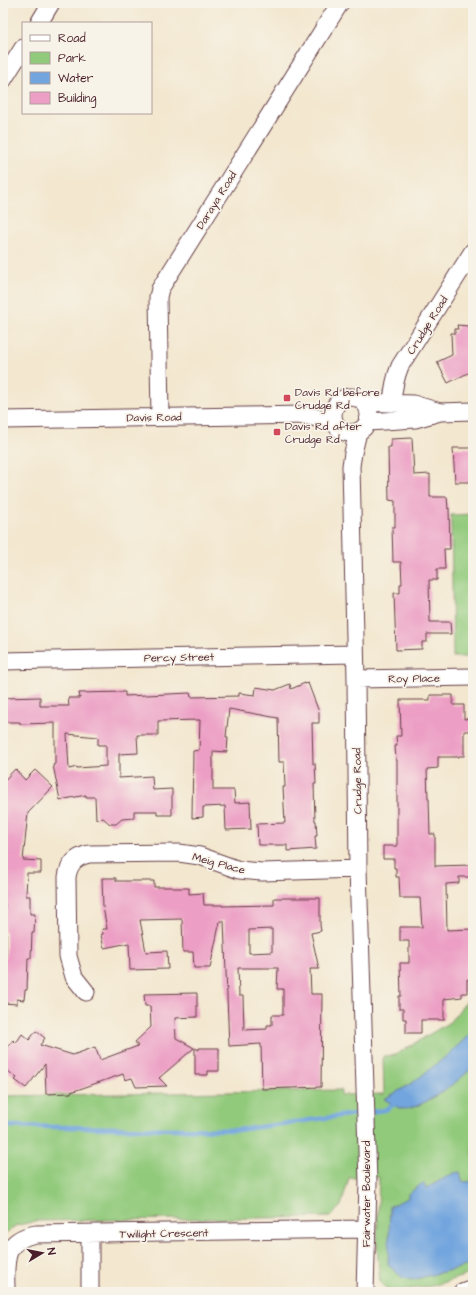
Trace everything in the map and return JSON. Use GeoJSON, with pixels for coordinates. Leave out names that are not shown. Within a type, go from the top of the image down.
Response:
{"type":"FeatureCollection","features":[{"type":"Feature","properties":{"kind":"street"},"geometry":{"type":"LineString","coordinates":[[40,22],[51,3]]}},
{"type":"Feature","properties":{"kind":"street","name":"Daraya Road"},"geometry":{"type":"LineString","coordinates":[[160,417],[158,297],[160,289],[340,3]]}},
{"type":"Feature","properties":{"kind":"street"},"geometry":{"type":"LineString","coordinates":[[3,80],[22,50]]}},
{"type":"Feature","properties":{"kind":"street","name":"Crudge Road"},"geometry":{"type":"LineString","coordinates":[[392,403],[392,392],[395,378],[400,366],[473,251]]}},
{"type":"Feature","properties":{"kind":"street"},"geometry":{"type":"LineString","coordinates":[[363,427],[369,413],[364,402],[356,397],[346,397],[340,399],[333,409],[337,426],[346,433],[352,434],[363,427],[415,419],[440,412],[473,412]]}},
{"type":"Feature","properties":{"kind":"street"},"geometry":{"type":"LineString","coordinates":[[364,402],[413,404],[440,412]]}},
{"type":"Feature","properties":{"kind":"street","name":"Davis Road"},"geometry":{"type":"LineString","coordinates":[[3,420],[305,415],[336,404]]}},
{"type":"Feature","properties":{"kind":"street","name":"Davis Road"},"geometry":{"type":"LineString","coordinates":[[305,415],[337,426]]}},
{"type":"Feature","properties":{"kind":"street","name":"Crudge Road"},"geometry":{"type":"LineString","coordinates":[[337,426],[351,466]]}},
{"type":"Feature","properties":{"kind":"street","name":"Crudge Road"},"geometry":{"type":"LineString","coordinates":[[363,427],[353,453],[351,466],[356,679],[358,869],[366,1096]]}},
{"type":"Feature","properties":{"kind":"street","name":"Percy Street"},"geometry":{"type":"LineString","coordinates":[[3,661],[355,654]]}},
{"type":"Feature","properties":{"kind":"street","name":"Roy Place"},"geometry":{"type":"LineString","coordinates":[[356,679],[473,677]]}},
{"type":"Feature","properties":{"kind":"street","name":"Meig Place"},"geometry":{"type":"LineString","coordinates":[[86,992],[74,977],[68,956],[67,877],[68,868],[74,861],[75,851],[89,854],[179,853],[200,856],[239,870],[262,872],[358,869]]}},
{"type":"Feature","properties":{"kind":"street","name":"Fairwater Boulevard"},"geometry":{"type":"LineString","coordinates":[[365,1292],[368,1182],[366,1096]]}},
{"type":"Feature","properties":{"kind":"street","name":"Twilight Crescent"},"geometry":{"type":"LineString","coordinates":[[6,1292],[6,1262],[8,1252],[12,1245],[18,1240],[36,1234],[366,1229]]}},
{"type":"Feature","properties":{"kind":"street"},"geometry":{"type":"LineString","coordinates":[[90,1234],[90,1292]]}},
{"type":"Feature","properties":{"kind":"street"},"geometry":{"type":"LineString","coordinates":[[462,1292],[473,1288]]}},
{"type":"Feature","properties":{"kind":"green space"},"geometry":{"type":"Polygon","coordinates":[[[473,514],[473,657],[453,657],[451,515],[473,514]]]}},
{"type":"Feature","properties":{"kind":"green space"},"geometry":{"type":"Polygon","coordinates":[[[473,993],[473,1273],[432,1286],[391,1292],[380,1283],[377,1246],[379,1177],[349,1178],[341,1206],[330,1217],[36,1221],[15,1226],[3,1236],[3,1096],[341,1090],[341,1095],[384,1094],[383,1056],[395,1055],[450,1022],[473,993]]]}},
{"type":"Feature","properties":{"kind":"water"},"geometry":{"type":"Polygon","coordinates":[[[473,1031],[473,1067],[450,1086],[430,1099],[412,1108],[402,1109],[384,1099],[411,1084],[449,1054],[473,1031]]]}},
{"type":"Feature","properties":{"kind":"water"},"geometry":{"type":"Polygon","coordinates":[[[460,1172],[462,1181],[473,1181],[473,1251],[469,1263],[466,1266],[412,1280],[403,1278],[388,1265],[390,1206],[408,1198],[408,1194],[423,1183],[426,1188],[454,1173],[460,1172]]]}},
{"type":"Feature","properties":{"kind":"building"},"geometry":{"type":"Polygon","coordinates":[[[457,325],[469,326],[472,371],[448,383],[437,362],[452,355],[451,333],[455,333],[455,329],[458,329],[457,325]]]}},
{"type":"Feature","properties":{"kind":"building"},"geometry":{"type":"Polygon","coordinates":[[[412,438],[414,475],[430,474],[430,497],[447,497],[448,509],[449,508],[450,549],[444,549],[445,569],[437,569],[437,580],[429,580],[430,622],[450,622],[451,634],[427,634],[427,642],[422,642],[422,649],[396,650],[394,593],[400,593],[400,584],[402,584],[401,562],[393,562],[392,527],[395,527],[395,501],[389,500],[388,447],[391,447],[391,439],[412,438]]]}},
{"type":"Feature","properties":{"kind":"building"},"geometry":{"type":"Polygon","coordinates":[[[453,448],[472,448],[472,482],[455,482],[453,448]]]}},
{"type":"Feature","properties":{"kind":"building"},"geometry":{"type":"Polygon","coordinates":[[[308,683],[319,712],[319,723],[312,723],[313,764],[315,763],[316,784],[314,784],[317,836],[315,836],[316,849],[287,851],[287,845],[258,845],[257,824],[285,823],[283,787],[285,787],[284,762],[279,762],[278,718],[229,709],[226,737],[228,737],[227,752],[213,751],[213,790],[234,790],[235,803],[250,802],[251,829],[226,830],[225,806],[203,807],[203,817],[192,818],[193,751],[199,750],[200,720],[158,721],[158,735],[137,735],[138,753],[119,754],[119,778],[152,776],[153,790],[172,789],[172,815],[157,815],[157,811],[134,811],[134,818],[122,819],[116,824],[110,824],[103,818],[96,819],[95,797],[86,797],[86,795],[60,800],[53,765],[55,764],[55,723],[20,724],[20,722],[3,721],[3,698],[40,697],[40,706],[69,706],[68,698],[80,698],[79,693],[125,692],[125,696],[190,693],[191,697],[239,696],[239,693],[255,695],[256,687],[275,690],[290,684],[291,689],[308,683]],[[67,734],[69,769],[77,767],[106,766],[106,745],[98,745],[98,737],[67,734]]]}},
{"type":"Feature","properties":{"kind":"building"},"geometry":{"type":"Polygon","coordinates":[[[430,695],[453,695],[453,705],[464,705],[464,719],[473,718],[473,731],[464,731],[464,756],[438,757],[438,768],[427,769],[430,834],[435,834],[435,866],[472,865],[472,877],[459,877],[459,883],[446,884],[447,930],[473,929],[473,983],[467,979],[467,993],[462,993],[462,997],[444,999],[444,1020],[421,1020],[421,1033],[406,1033],[406,1019],[403,1019],[403,1009],[399,1009],[399,996],[401,996],[400,963],[409,963],[409,941],[400,941],[400,927],[422,927],[420,898],[400,898],[399,877],[396,877],[394,859],[383,859],[383,846],[397,846],[397,760],[395,746],[397,746],[396,736],[401,736],[400,700],[430,700],[430,695]]]}},
{"type":"Feature","properties":{"kind":"building"},"geometry":{"type":"Polygon","coordinates":[[[15,769],[25,780],[35,770],[53,787],[28,813],[23,860],[41,861],[41,873],[27,873],[26,896],[30,896],[30,914],[35,914],[34,933],[32,933],[31,958],[28,958],[27,990],[25,990],[24,1000],[17,999],[17,1004],[3,1003],[6,932],[4,932],[5,904],[3,904],[3,782],[15,769]]]}},
{"type":"Feature","properties":{"kind":"building"},"geometry":{"type":"Polygon","coordinates":[[[102,878],[116,878],[116,881],[154,881],[154,887],[189,888],[189,894],[203,893],[204,905],[274,905],[274,898],[320,898],[321,931],[311,933],[319,969],[310,969],[311,994],[322,994],[321,1087],[262,1089],[261,1044],[229,1046],[224,921],[220,921],[210,968],[194,968],[193,952],[183,952],[182,919],[140,920],[146,952],[167,951],[168,969],[130,970],[129,943],[104,948],[101,935],[103,934],[102,929],[107,929],[103,907],[102,878]],[[272,929],[249,930],[249,953],[272,952],[272,929]],[[238,968],[239,996],[243,996],[244,1030],[267,1029],[267,1025],[272,1025],[272,1015],[283,1015],[283,989],[277,989],[278,968],[238,968]]]}},
{"type":"Feature","properties":{"kind":"building"},"geometry":{"type":"Polygon","coordinates":[[[197,993],[197,1017],[175,1018],[176,1038],[194,1048],[159,1078],[167,1086],[136,1087],[132,1078],[125,1080],[123,1074],[71,1093],[46,1094],[45,1064],[26,1088],[15,1080],[17,1078],[3,1067],[3,1053],[13,1040],[16,1043],[22,1034],[29,1040],[36,1031],[45,1038],[40,1045],[73,1055],[95,1047],[100,1060],[138,1046],[135,1042],[151,1027],[150,1006],[145,1006],[144,994],[197,993]]]}},
{"type":"Feature","properties":{"kind":"building"},"geometry":{"type":"Polygon","coordinates":[[[195,1048],[199,1050],[199,1048],[219,1048],[219,1071],[208,1071],[208,1075],[195,1075],[195,1048]]]}},
{"type":"Feature","properties":{"kind":"waterway"},"geometry":{"type":"LineString","coordinates":[[369,1112],[385,1110],[398,1102]]}},
{"type":"Feature","properties":{"kind":"waterway"},"geometry":{"type":"LineString","coordinates":[[3,1126],[238,1130],[362,1113]]}},
{"type":"Feature","properties":{"kind":"place","name":"Davis Rd before Crudge Rd"},"geometry":{"type":"Point","coordinates":[287,398]}},
{"type":"Feature","properties":{"kind":"place","name":"Davis Rd after Crudge Rd"},"geometry":{"type":"Point","coordinates":[277,432]}}]}
